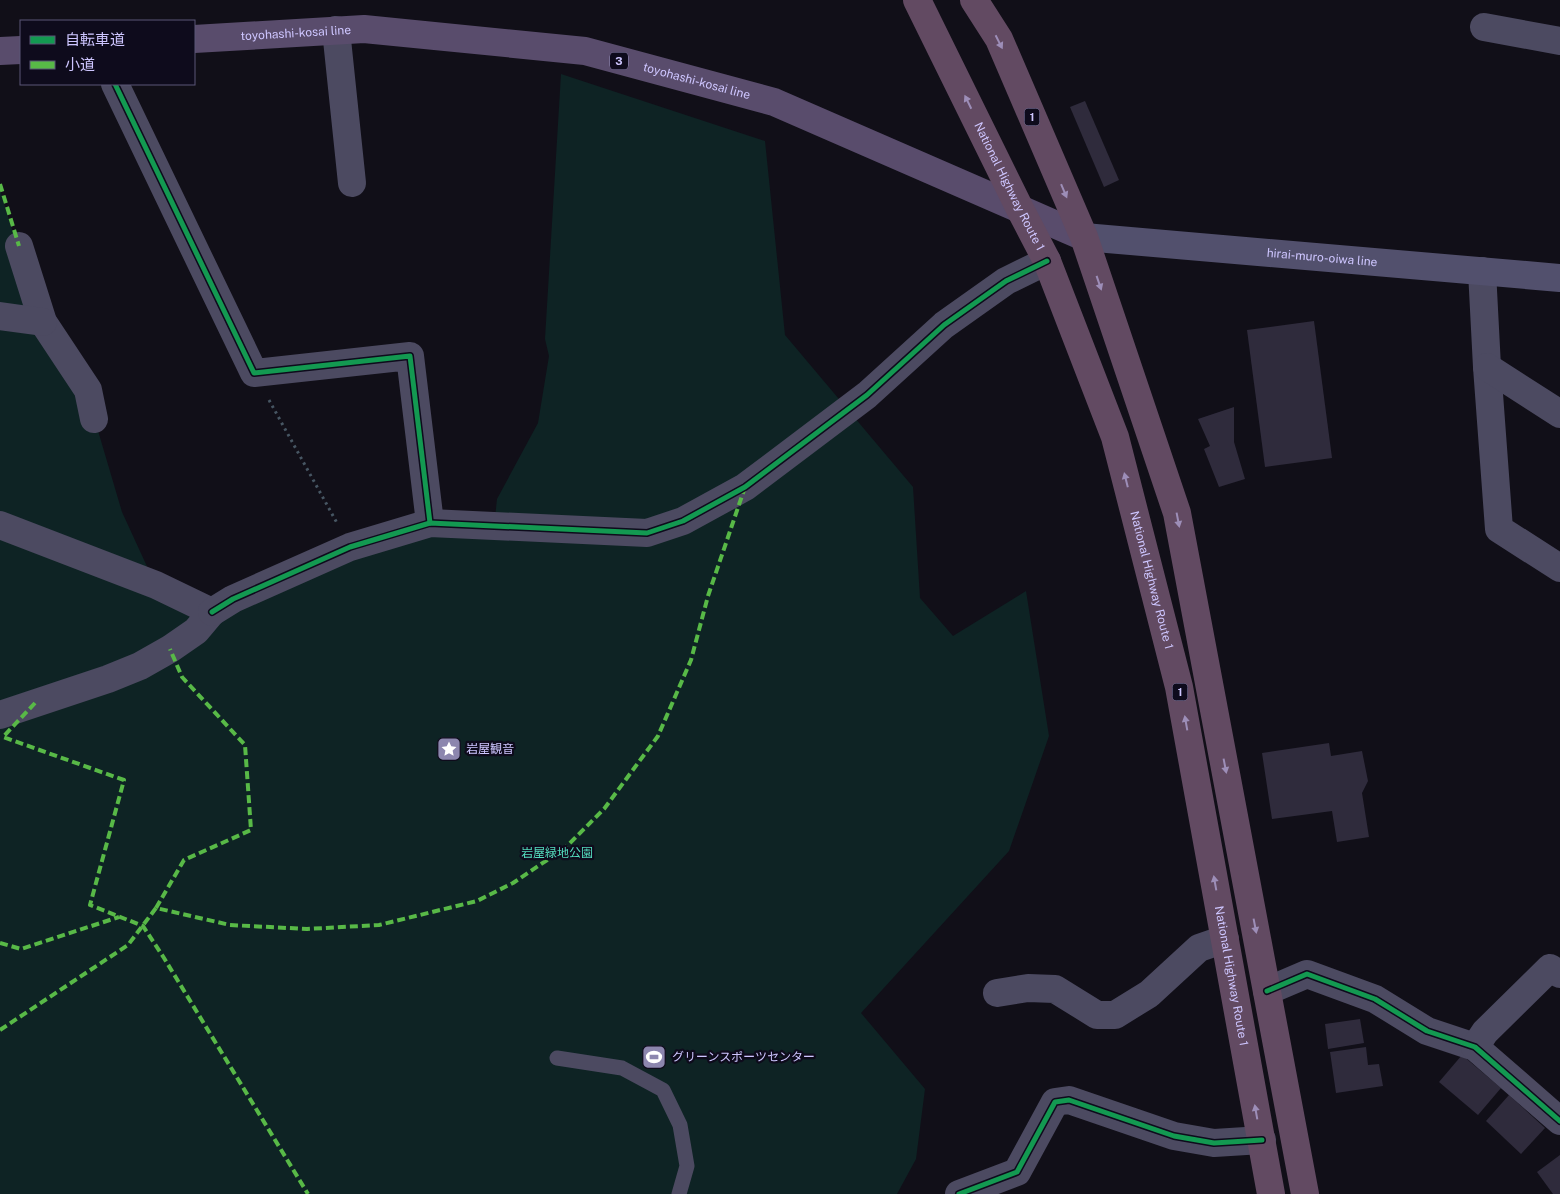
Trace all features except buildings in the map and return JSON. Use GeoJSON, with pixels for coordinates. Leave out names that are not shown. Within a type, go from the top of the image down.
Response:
{"type":"FeatureCollection","features":[{"type":"Feature","properties":{"kind":"highway","name":"National Highway Route 1"},"geometry":{"type":"LineString","coordinates":[[918,0],[1047,261],[1115,437],[1179,687],[1271,1194]]}},
{"type":"Feature","properties":{"kind":"highway","name":"1"},"geometry":{"type":"LineString","coordinates":[[974,0],[999,40],[1084,237],[1177,513],[1305,1194]]}},
{"type":"Feature","properties":{"kind":"main road","name":"toyohashi-kosai line"},"geometry":{"type":"LineString","coordinates":[[195,39],[364,28],[585,52],[774,102],[1084,237]]}},
{"type":"Feature","properties":{"kind":"main road"},"geometry":{"type":"LineString","coordinates":[[0,51],[20,50]]}},
{"type":"Feature","properties":{"kind":"main road","name":"hirai-muro-oiwa line"},"geometry":{"type":"LineString","coordinates":[[1084,237],[1560,278]]}},
{"type":"Feature","properties":{"kind":"street"},"geometry":{"type":"LineString","coordinates":[[1484,27],[1560,41]]}},
{"type":"Feature","properties":{"kind":"street"},"geometry":{"type":"LineString","coordinates":[[336,30],[352,182]]}},
{"type":"Feature","properties":{"kind":"street"},"geometry":{"type":"LineString","coordinates":[[116,85],[254,373],[410,356],[430,523]]}},
{"type":"Feature","properties":{"kind":"street"},"geometry":{"type":"LineString","coordinates":[[19,246],[43,322],[88,390],[94,418]]}},
{"type":"Feature","properties":{"kind":"street"},"geometry":{"type":"LineString","coordinates":[[0,715],[108,680],[140,666],[196,631],[212,612],[233,599],[350,547],[430,523],[648,533],[683,521],[745,487],[867,396],[944,325],[1006,281],[1047,261]]}},
{"type":"Feature","properties":{"kind":"street"},"geometry":{"type":"LineString","coordinates":[[1482,271],[1487,367],[1500,529],[1560,568]]}},
{"type":"Feature","properties":{"kind":"street"},"geometry":{"type":"LineString","coordinates":[[0,316],[43,322]]}},
{"type":"Feature","properties":{"kind":"street"},"geometry":{"type":"LineString","coordinates":[[1487,367],[1560,414]]}},
{"type":"Feature","properties":{"kind":"street"},"geometry":{"type":"LineString","coordinates":[[0,525],[156,585],[212,612]]}},
{"type":"Feature","properties":{"kind":"street"},"geometry":{"type":"LineString","coordinates":[[997,993],[1028,988],[1055,989],[1098,1014],[1114,1015],[1149,994],[1200,948],[1225,938]]}},
{"type":"Feature","properties":{"kind":"street"},"geometry":{"type":"LineString","coordinates":[[1475,1047],[1485,1032],[1550,968],[1560,974]]}},
{"type":"Feature","properties":{"kind":"street"},"geometry":{"type":"LineString","coordinates":[[1267,991],[1306,974],[1375,999],[1427,1031],[1475,1047],[1560,1121]]}},
{"type":"Feature","properties":{"kind":"street"},"geometry":{"type":"LineString","coordinates":[[959,1194],[1017,1172],[1055,1102],[1069,1100],[1174,1136],[1214,1143],[1262,1140]]}},
{"type":"Feature","properties":{"kind":"lane"},"geometry":{"type":"LineString","coordinates":[[557,1058],[622,1068],[663,1090],[680,1125],[687,1166],[679,1194]]}},
{"type":"Feature","properties":{"kind":"path"},"geometry":{"type":"LineString","coordinates":[[254,373],[350,547]]}},
{"type":"Feature","properties":{"kind":"green space","name":"岩屋緑地公園"},"geometry":{"type":"Polygon","coordinates":[[[561,74],[765,141],[785,335],[913,487],[920,598],[953,636],[1026,591],[1049,736],[1009,851],[861,1013],[925,1089],[916,1159],[897,1194],[0,1194],[0,190],[40,322],[86,390],[122,512],[156,586],[212,612],[379,543],[495,518],[497,499],[538,423],[549,356],[545,339],[561,74]]]}},
{"type":"Feature","properties":{"kind":"marked path"},"geometry":{"type":"LineString","coordinates":[[0,184],[19,246]]}},
{"type":"Feature","properties":{"kind":"marked path"},"geometry":{"type":"LineString","coordinates":[[0,1030],[128,945],[156,908],[230,925],[307,929],[379,925],[477,901],[513,883],[565,848],[604,809],[658,736],[691,660],[708,596],[745,487]]}},
{"type":"Feature","properties":{"kind":"marked path"},"geometry":{"type":"LineString","coordinates":[[156,908],[184,860],[251,830],[245,745],[182,677],[170,649]]}},
{"type":"Feature","properties":{"kind":"marked path"},"geometry":{"type":"LineString","coordinates":[[35,703],[3,737],[124,780],[90,905],[143,926],[308,1194]]}},
{"type":"Feature","properties":{"kind":"marked path"},"geometry":{"type":"LineString","coordinates":[[0,943],[21,949],[119,917]]}},
{"type":"Feature","properties":{"kind":"cycle path"},"geometry":{"type":"LineString","coordinates":[[115,85],[254,373],[410,356],[430,523]]}},
{"type":"Feature","properties":{"kind":"cycle path"},"geometry":{"type":"LineString","coordinates":[[212,612],[233,599],[350,547],[430,523],[647,533],[683,521],[745,487],[867,395],[944,325],[1006,281],[1047,261]]}},
{"type":"Feature","properties":{"kind":"cycle path"},"geometry":{"type":"LineString","coordinates":[[1267,991],[1307,974],[1375,999],[1427,1031],[1475,1047],[1560,1121]]}},
{"type":"Feature","properties":{"kind":"cycle path"},"geometry":{"type":"LineString","coordinates":[[959,1194],[1017,1172],[1055,1102],[1069,1100],[1174,1136],[1214,1143],[1262,1140]]}},
{"type":"Feature","properties":{"kind":"place","name":"岩屋観音"},"geometry":{"type":"Point","coordinates":[449,749]}},
{"type":"Feature","properties":{"kind":"place","name":"グリーンスポーツセンター"},"geometry":{"type":"Point","coordinates":[654,1057]}}]}
